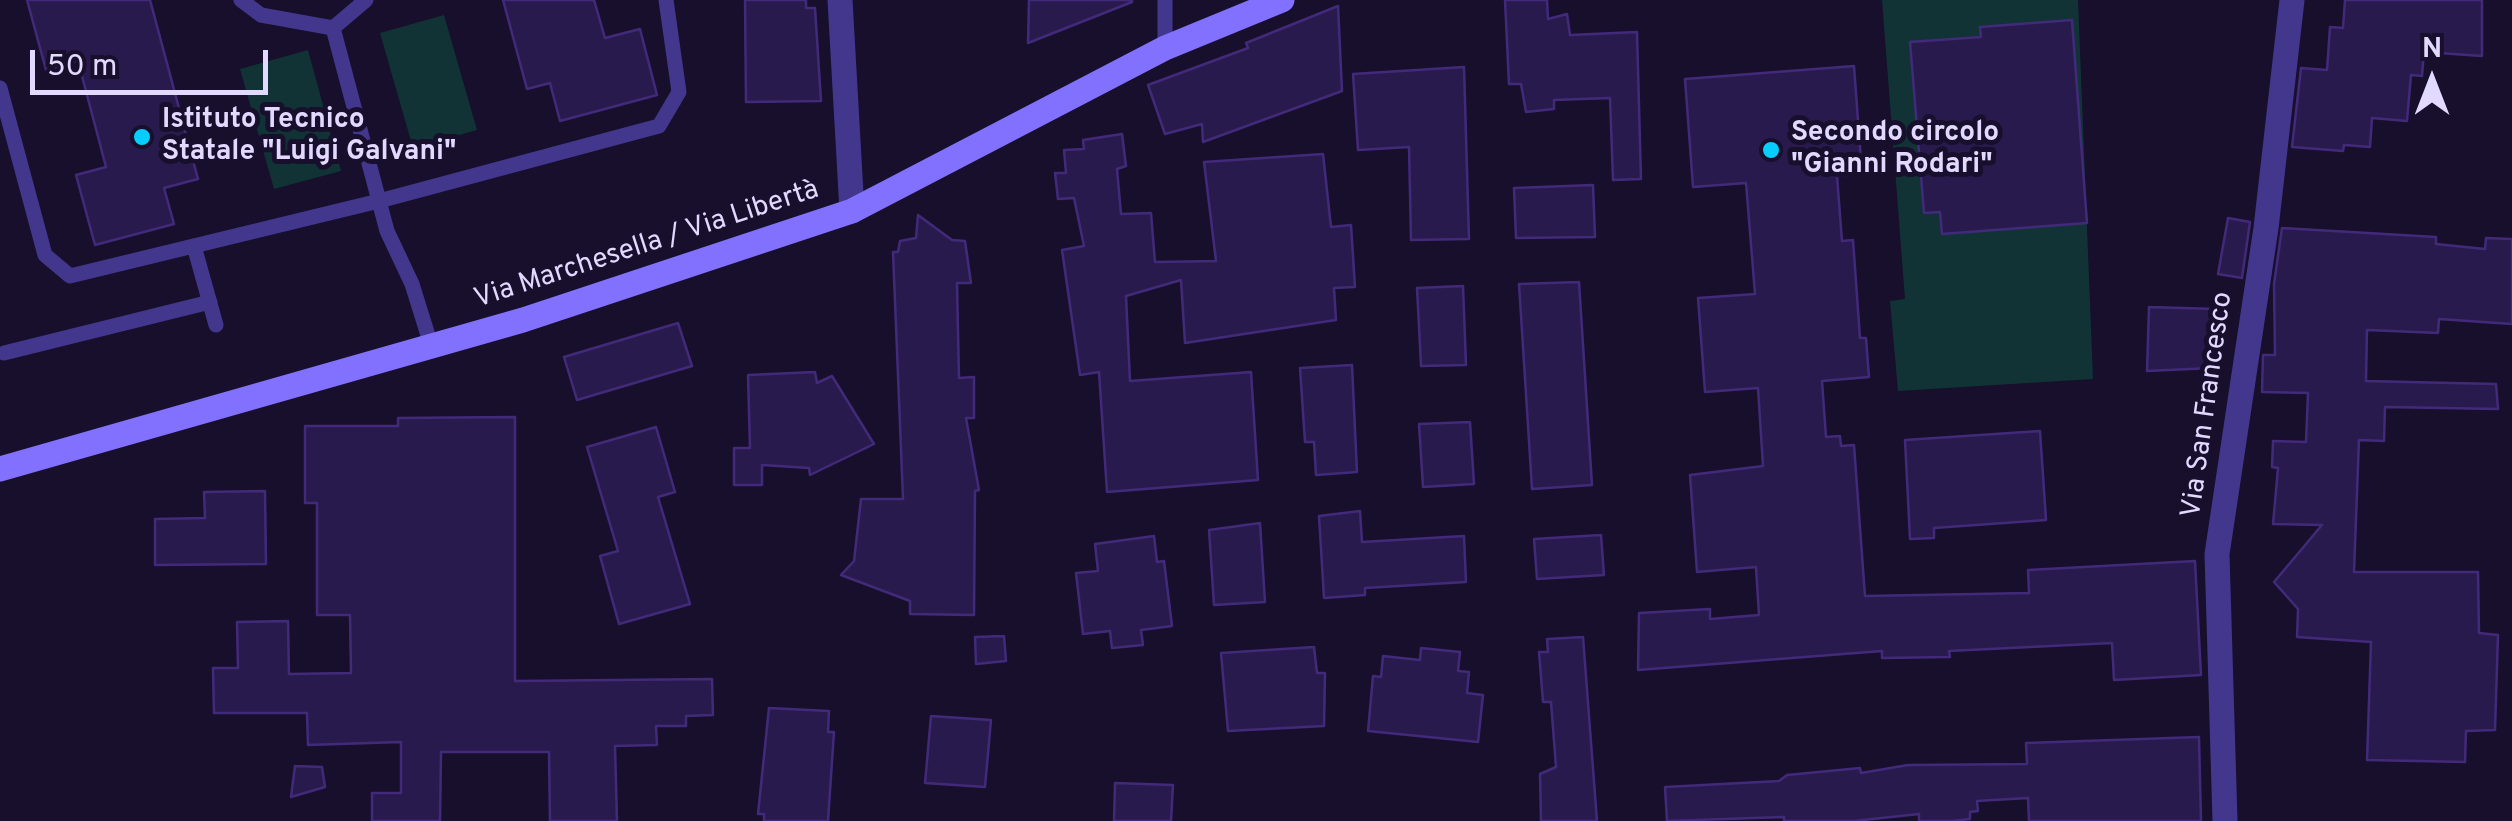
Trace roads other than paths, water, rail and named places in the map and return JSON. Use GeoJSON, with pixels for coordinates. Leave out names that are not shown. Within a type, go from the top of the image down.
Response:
{"type":"FeatureCollection","features":[{"type":"Feature","properties":{"kind":"street"},"geometry":{"type":"LineString","coordinates":[[840,0],[852,211]]}},
{"type":"Feature","properties":{"kind":"street","name":"Via Marchesella / Via Libertà"},"geometry":{"type":"LineString","coordinates":[[0,468],[523,320],[852,211],[1165,48],[1282,0]]}},
{"type":"Feature","properties":{"kind":"street","name":"Via San Francesco"},"geometry":{"type":"LineString","coordinates":[[2225,821],[2217,554],[2266,228],[2292,0]]}},
{"type":"Feature","properties":{"kind":"lane"},"geometry":{"type":"LineString","coordinates":[[240,0],[261,14],[332,28]]}},
{"type":"Feature","properties":{"kind":"lane"},"geometry":{"type":"LineString","coordinates":[[332,28],[366,0]]}},
{"type":"Feature","properties":{"kind":"lane"},"geometry":{"type":"LineString","coordinates":[[0,88],[45,255],[70,276],[380,201],[659,126],[680,92],[666,0]]}},
{"type":"Feature","properties":{"kind":"lane"},"geometry":{"type":"LineString","coordinates":[[1165,0],[1165,48]]}},
{"type":"Feature","properties":{"kind":"lane"},"geometry":{"type":"LineString","coordinates":[[332,28],[380,201],[432,345]]}},
{"type":"Feature","properties":{"kind":"lane"},"geometry":{"type":"LineString","coordinates":[[194,246],[216,325]]}},
{"type":"Feature","properties":{"kind":"lane"},"geometry":{"type":"LineString","coordinates":[[4,353],[210,302]]}},
{"type":"Feature","properties":{"kind":"place","name":"Istituto Tecnico Statale \"Luigi Galvani\""},"geometry":{"type":"Point","coordinates":[142,137]}},
{"type":"Feature","properties":{"kind":"place","name":"Secondo circolo \"Gianni Rodari\""},"geometry":{"type":"Point","coordinates":[1771,150]}}]}
